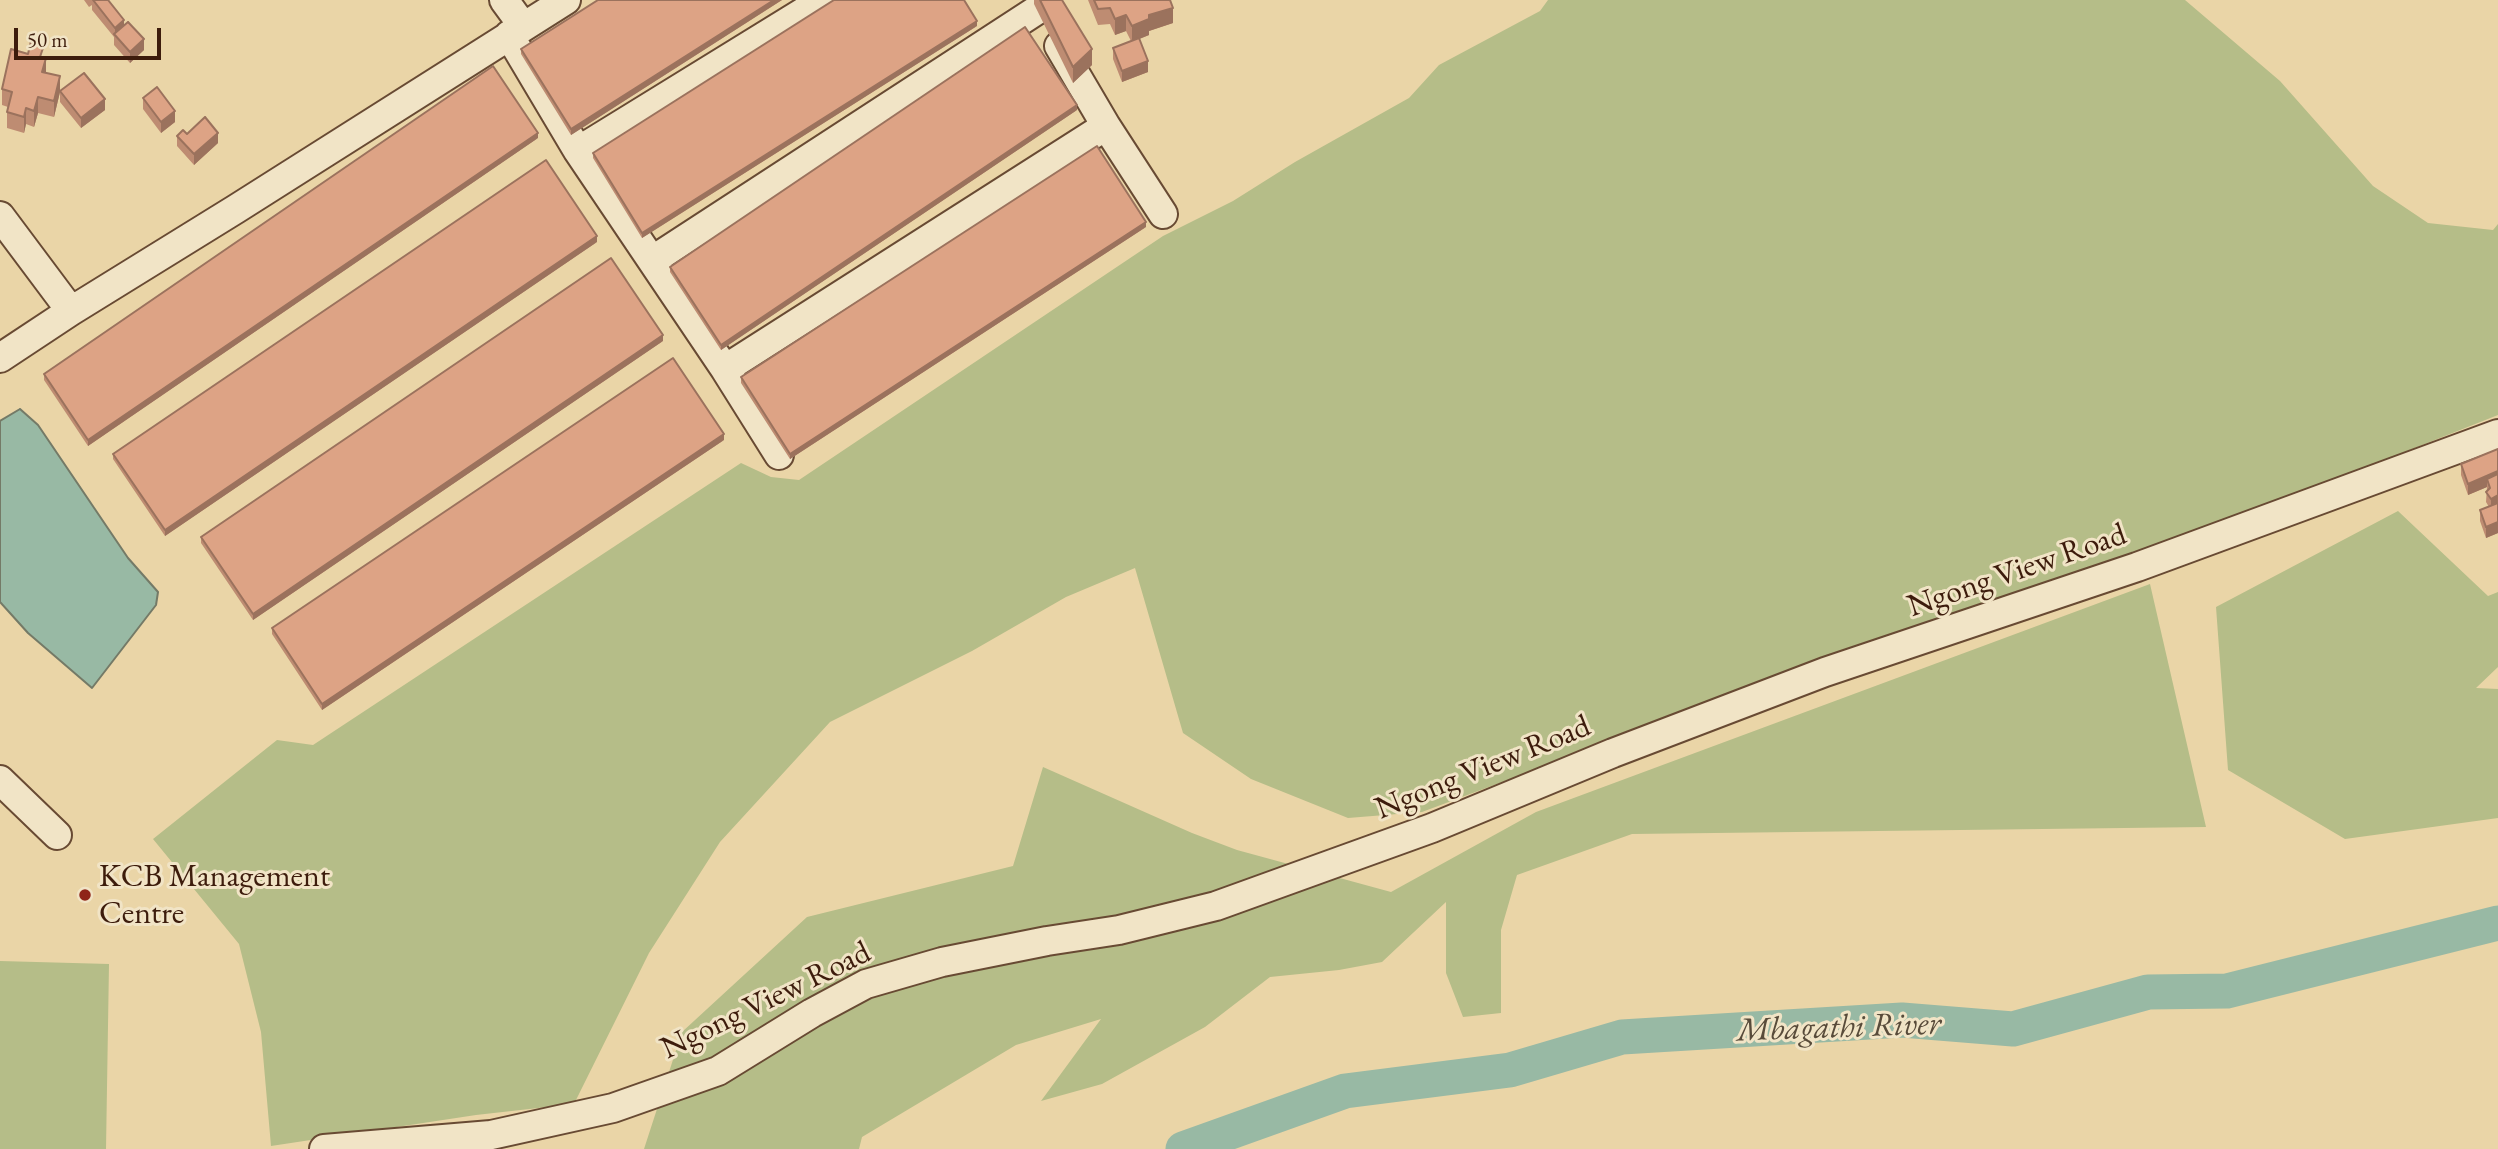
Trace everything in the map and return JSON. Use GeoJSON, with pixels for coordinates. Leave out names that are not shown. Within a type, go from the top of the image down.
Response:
{"type":"FeatureCollection","features":[{"type":"Feature","properties":{"kind":"street"},"geometry":{"type":"LineString","coordinates":[[504,0],[516,31],[578,151],[653,260],[779,455]]}},
{"type":"Feature","properties":{"kind":"street"},"geometry":{"type":"LineString","coordinates":[[0,358],[566,0]]}},
{"type":"Feature","properties":{"kind":"street"},"geometry":{"type":"LineString","coordinates":[[578,151],[823,0]]}},
{"type":"Feature","properties":{"kind":"street"},"geometry":{"type":"LineString","coordinates":[[653,260],[1033,5],[1106,127],[1163,214]]}},
{"type":"Feature","properties":{"kind":"street"},"geometry":{"type":"LineString","coordinates":[[725,369],[1106,127]]}},
{"type":"Feature","properties":{"kind":"street"},"geometry":{"type":"LineString","coordinates":[[0,216],[71,311]]}},
{"type":"Feature","properties":{"kind":"street","name":"Ngong View Road"},"geometry":{"type":"LineString","coordinates":[[324,1149],[491,1135],[613,1108],[718,1071],[812,1013],[866,984],[943,962],[1046,941],[1119,930],[1216,906],[1432,828],[1613,753],[1825,672],[2137,567],[2498,434]]}},
{"type":"Feature","properties":{"kind":"street"},"geometry":{"type":"LineString","coordinates":[[0,780],[57,835]]}},
{"type":"Feature","properties":{"kind":"green space"},"geometry":{"type":"Polygon","coordinates":[[[1548,0],[2185,0],[2280,81],[2373,186],[2428,223],[2493,230],[2498,224],[2498,415],[2253,512],[1609,742],[1422,812],[1348,818],[1251,779],[1183,733],[1135,568],[1066,597],[972,651],[830,722],[720,842],[649,953],[574,1104],[476,1115],[271,1146],[261,1032],[239,944],[153,839],[277,740],[313,745],[741,463],[771,477],[799,480],[1163,236],[1233,201],[1295,162],[1409,98],[1439,65],[1540,11],[1548,0]]]}},
{"type":"Feature","properties":{"kind":"green space"},"geometry":{"type":"Polygon","coordinates":[[[2398,511],[2488,596],[2498,592],[2498,667],[2476,688],[2498,689],[2498,818],[2345,839],[2228,770],[2216,607],[2398,511]]]}},
{"type":"Feature","properties":{"kind":"green space"},"geometry":{"type":"Polygon","coordinates":[[[2150,584],[2206,827],[1632,834],[1517,875],[1501,930],[1501,1013],[1463,1017],[1446,973],[1446,902],[1382,962],[1339,970],[1270,977],[1205,1027],[1102,1084],[1041,1101],[1101,1019],[1016,1045],[862,1137],[859,1149],[644,1149],[682,1032],[807,917],[1013,866],[1043,767],[1237,850],[1391,892],[1536,812],[2150,584]]]}},
{"type":"Feature","properties":{"kind":"green space"},"geometry":{"type":"Polygon","coordinates":[[[0,961],[109,964],[106,1149],[0,1149],[0,961]]]}},
{"type":"Feature","properties":{"kind":"shaded area"},"geometry":{"type":"Polygon","coordinates":[[[20,409],[38,425],[128,558],[158,592],[156,605],[92,688],[28,633],[0,602],[0,421],[20,409]]]}},
{"type":"Feature","properties":{"kind":"building"},"geometry":{"type":"Polygon","coordinates":[[[93,0],[108,0],[124,20],[115,28],[93,0]]]}},
{"type":"Feature","properties":{"kind":"building"},"geometry":{"type":"Polygon","coordinates":[[[598,0],[774,0],[571,129],[521,49],[598,0]]]}},
{"type":"Feature","properties":{"kind":"building"},"geometry":{"type":"Polygon","coordinates":[[[834,0],[964,0],[977,21],[642,233],[593,153],[834,0]]]}},
{"type":"Feature","properties":{"kind":"building"},"geometry":{"type":"Polygon","coordinates":[[[1040,0],[1062,0],[1092,49],[1073,67],[1040,0]]]}},
{"type":"Feature","properties":{"kind":"building"},"geometry":{"type":"Polygon","coordinates":[[[1094,0],[1170,0],[1173,8],[1149,15],[1149,19],[1132,26],[1126,15],[1115,19],[1110,8],[1098,9],[1094,0]]]}},
{"type":"Feature","properties":{"kind":"building"},"geometry":{"type":"Polygon","coordinates":[[[128,22],[144,39],[130,52],[114,34],[128,22]]]}},
{"type":"Feature","properties":{"kind":"building"},"geometry":{"type":"Polygon","coordinates":[[[1025,27],[1077,105],[721,345],[670,267],[1025,27]]]}},
{"type":"Feature","properties":{"kind":"building"},"geometry":{"type":"Polygon","coordinates":[[[1139,38],[1148,61],[1122,71],[1113,48],[1139,38]]]}},
{"type":"Feature","properties":{"kind":"building"},"geometry":{"type":"Polygon","coordinates":[[[31,41],[44,45],[40,57],[46,58],[42,72],[60,76],[54,101],[38,97],[34,111],[26,108],[24,117],[7,112],[12,92],[2,89],[11,49],[28,54],[31,41]]]}},
{"type":"Feature","properties":{"kind":"building"},"geometry":{"type":"Polygon","coordinates":[[[493,66],[538,133],[88,440],[44,374],[493,66]]]}},
{"type":"Feature","properties":{"kind":"building"},"geometry":{"type":"Polygon","coordinates":[[[84,73],[105,99],[81,118],[60,91],[84,73]]]}},
{"type":"Feature","properties":{"kind":"building"},"geometry":{"type":"Polygon","coordinates":[[[157,87],[175,111],[161,122],[143,98],[157,87]]]}},
{"type":"Feature","properties":{"kind":"building"},"geometry":{"type":"Polygon","coordinates":[[[205,117],[218,133],[194,154],[177,136],[183,130],[187,134],[205,117]]]}},
{"type":"Feature","properties":{"kind":"building"},"geometry":{"type":"Polygon","coordinates":[[[1097,146],[1146,222],[790,454],[741,377],[1097,146]]]}},
{"type":"Feature","properties":{"kind":"building"},"geometry":{"type":"Polygon","coordinates":[[[546,160],[597,236],[165,530],[113,454],[546,160]]]}},
{"type":"Feature","properties":{"kind":"building"},"geometry":{"type":"Polygon","coordinates":[[[611,258],[663,335],[253,614],[201,537],[611,258]]]}},
{"type":"Feature","properties":{"kind":"building"},"geometry":{"type":"Polygon","coordinates":[[[673,358],[724,434],[322,704],[272,628],[673,358]]]}},
{"type":"Feature","properties":{"kind":"building"},"geometry":{"type":"Polygon","coordinates":[[[2498,449],[2498,471],[2468,484],[2461,464],[2498,449]]]}},
{"type":"Feature","properties":{"kind":"building"},"geometry":{"type":"Polygon","coordinates":[[[2498,474],[2498,495],[2491,499],[2486,492],[2490,488],[2487,479],[2498,474]]]}},
{"type":"Feature","properties":{"kind":"building"},"geometry":{"type":"Polygon","coordinates":[[[2498,503],[2498,522],[2486,527],[2480,510],[2498,503]]]}},
{"type":"Feature","properties":{"kind":"waterway","name":"Mbagathi River"},"geometry":{"type":"LineString","coordinates":[[1183,1149],[1345,1091],[1510,1070],[1622,1037],[1902,1020],[2013,1029],[2148,992],[2227,991],[2498,923]]}},
{"type":"Feature","properties":{"kind":"place","name":"KCB Management Centre"},"geometry":{"type":"Point","coordinates":[85,895]}}]}
